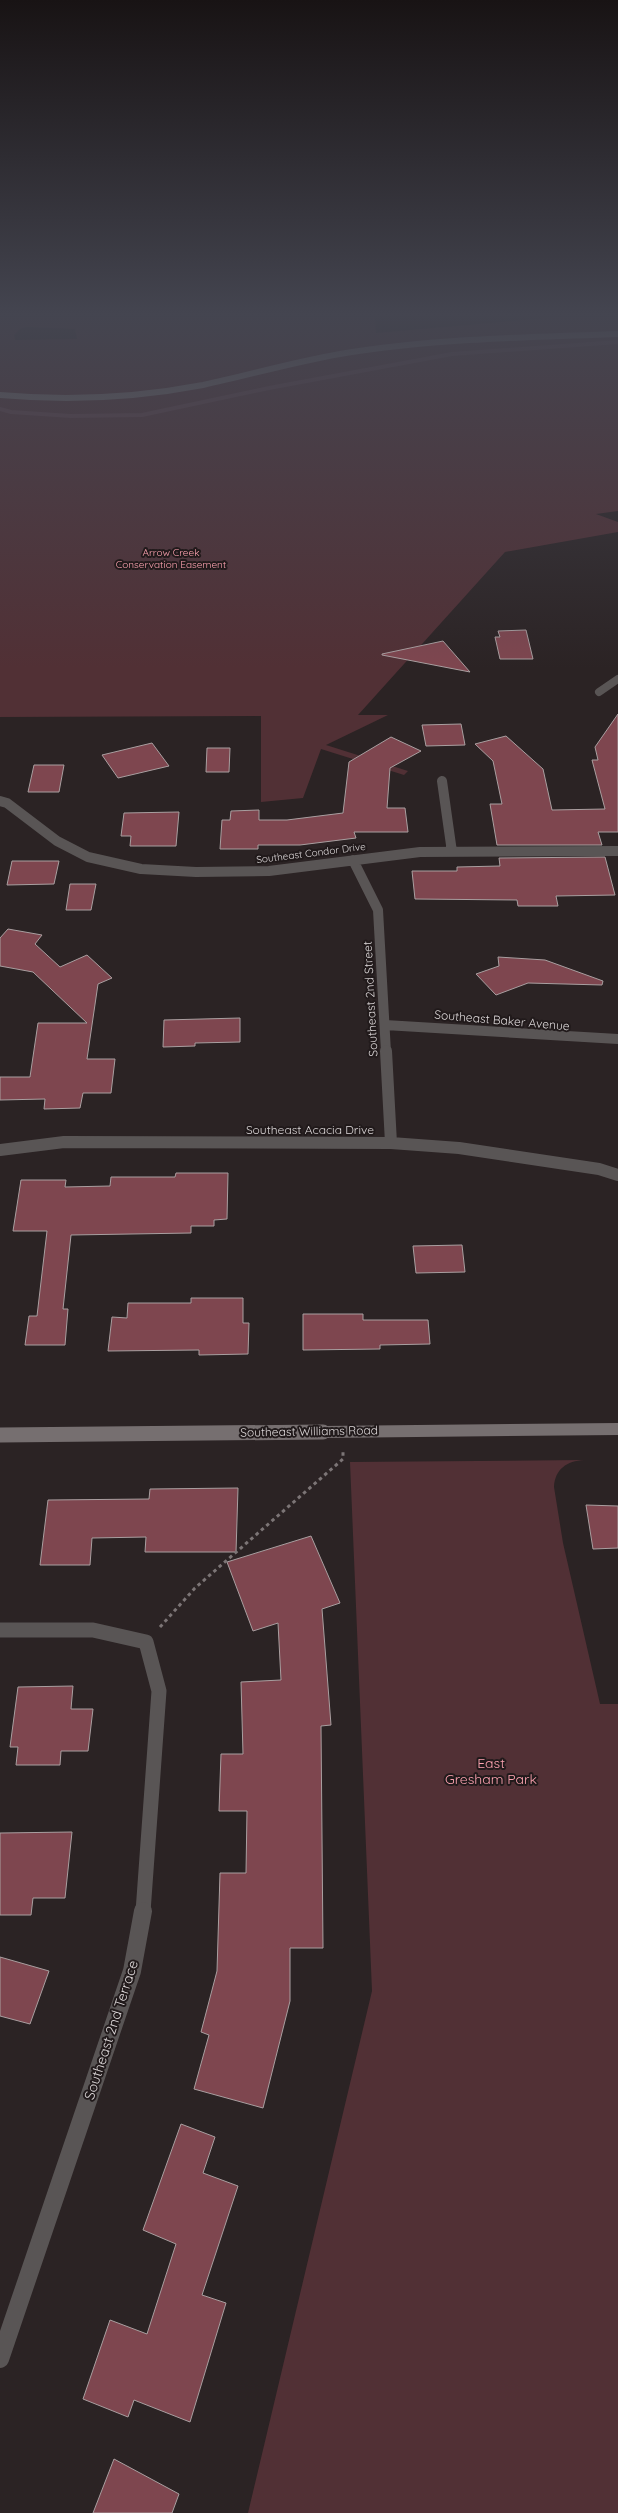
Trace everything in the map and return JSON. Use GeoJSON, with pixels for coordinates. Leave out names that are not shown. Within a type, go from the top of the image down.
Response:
{"type":"FeatureCollection","features":[{"type":"Feature","properties":{"kind":"main road","name":"Southeast Williams Road"},"geometry":{"type":"LineString","coordinates":[[0,1435],[618,1428]]}},
{"type":"Feature","properties":{"kind":"street"},"geometry":{"type":"LineString","coordinates":[[599,692],[618,680]]}},
{"type":"Feature","properties":{"kind":"street"},"geometry":{"type":"LineString","coordinates":[[442,781],[452,852]]}},
{"type":"Feature","properties":{"kind":"street","name":"Southeast Condor Drive"},"geometry":{"type":"LineString","coordinates":[[0,801],[7,803],[57,841],[88,857],[142,870],[196,872],[269,871],[420,852],[618,851]]}},
{"type":"Feature","properties":{"kind":"street","name":"Southeast 2nd Street"},"geometry":{"type":"LineString","coordinates":[[353,860],[378,910],[392,1143]]}},
{"type":"Feature","properties":{"kind":"street","name":"Southeast Baker Avenue"},"geometry":{"type":"LineString","coordinates":[[385,1025],[432,1026],[565,1039],[618,1039]]}},
{"type":"Feature","properties":{"kind":"street","name":"Southeast Acacia Drive"},"geometry":{"type":"LineString","coordinates":[[0,1150],[64,1142],[392,1143],[459,1148],[599,1169],[618,1176]]}},
{"type":"Feature","properties":{"kind":"street"},"geometry":{"type":"LineString","coordinates":[[0,1630],[93,1630],[146,1642]]}},
{"type":"Feature","properties":{"kind":"street","name":"Southeast 2nd Terrace"},"geometry":{"type":"LineString","coordinates":[[0,2359],[132,1970],[145,1900],[159,1691],[146,1642]]}},
{"type":"Feature","properties":{"kind":"path"},"geometry":{"type":"LineString","coordinates":[[146,1642],[195,1588],[343,1459],[343,1431]]}},
{"type":"Feature","properties":{"kind":"green space","name":"Arrow Creek Conservation Easement"},"geometry":{"type":"Polygon","coordinates":[[[0,434],[618,434],[618,511],[596,514],[618,522],[618,532],[505,552],[358,715],[388,715],[326,745],[408,771],[404,775],[321,749],[303,798],[261,802],[261,716],[0,717],[0,434]]]}},
{"type":"Feature","properties":{"kind":"green space","name":"East Gresham Park"},"geometry":{"type":"Polygon","coordinates":[[[584,1460],[572,1462],[563,1467],[557,1475],[554,1487],[563,1543],[600,1704],[618,1704],[618,2513],[248,2513],[372,1991],[350,1462],[584,1460]]]}},
{"type":"Feature","properties":{"kind":"building"},"geometry":{"type":"Polygon","coordinates":[[[526,630],[533,659],[500,659],[495,637],[500,637],[498,631],[526,630]]]}},
{"type":"Feature","properties":{"kind":"building"},"geometry":{"type":"Polygon","coordinates":[[[443,641],[470,672],[382,655],[382,654],[443,641]]]}},
{"type":"Feature","properties":{"kind":"building"},"geometry":{"type":"Polygon","coordinates":[[[618,714],[618,832],[598,832],[602,845],[497,845],[490,804],[502,804],[493,761],[475,744],[506,736],[543,769],[552,810],[605,809],[592,760],[598,760],[595,747],[618,714]]]}},
{"type":"Feature","properties":{"kind":"building"},"geometry":{"type":"Polygon","coordinates":[[[461,724],[465,745],[426,746],[422,725],[461,724]]]}},
{"type":"Feature","properties":{"kind":"building"},"geometry":{"type":"Polygon","coordinates":[[[391,737],[421,751],[390,768],[387,808],[405,808],[408,832],[354,832],[356,838],[300,845],[258,845],[258,849],[220,849],[222,820],[230,820],[231,811],[259,810],[259,820],[287,820],[343,813],[349,762],[391,737]]]}},
{"type":"Feature","properties":{"kind":"building"},"geometry":{"type":"Polygon","coordinates":[[[152,743],[169,766],[118,778],[102,755],[152,743]]]}},
{"type":"Feature","properties":{"kind":"building"},"geometry":{"type":"Polygon","coordinates":[[[207,748],[230,748],[229,772],[206,772],[207,748]]]}},
{"type":"Feature","properties":{"kind":"building"},"geometry":{"type":"Polygon","coordinates":[[[34,765],[64,765],[59,792],[28,792],[34,765]]]}},
{"type":"Feature","properties":{"kind":"building"},"geometry":{"type":"Polygon","coordinates":[[[179,812],[176,846],[130,846],[131,836],[121,836],[124,813],[179,812]]]}},
{"type":"Feature","properties":{"kind":"building"},"geometry":{"type":"Polygon","coordinates":[[[605,857],[615,895],[556,896],[558,906],[518,906],[517,900],[415,899],[412,871],[457,871],[457,867],[500,866],[499,858],[605,857]]]}},
{"type":"Feature","properties":{"kind":"building"},"geometry":{"type":"Polygon","coordinates":[[[12,861],[59,861],[54,884],[7,885],[12,861]]]}},
{"type":"Feature","properties":{"kind":"building"},"geometry":{"type":"Polygon","coordinates":[[[70,884],[96,884],[91,910],[66,910],[70,884]]]}},
{"type":"Feature","properties":{"kind":"building"},"geometry":{"type":"Polygon","coordinates":[[[8,929],[42,935],[35,944],[60,967],[87,955],[112,978],[98,984],[87,1059],[115,1059],[111,1093],[83,1093],[80,1108],[44,1109],[45,1099],[0,1100],[0,1077],[30,1077],[38,1023],[87,1023],[33,972],[0,966],[0,938],[8,929]]]}},
{"type":"Feature","properties":{"kind":"building"},"geometry":{"type":"Polygon","coordinates":[[[498,957],[545,960],[603,981],[602,985],[528,983],[496,995],[476,974],[499,966],[498,957]]]}},
{"type":"Feature","properties":{"kind":"building"},"geometry":{"type":"Polygon","coordinates":[[[240,1018],[240,1042],[195,1043],[195,1046],[163,1047],[164,1020],[240,1018]]]}},
{"type":"Feature","properties":{"kind":"building"},"geometry":{"type":"Polygon","coordinates":[[[176,1173],[228,1173],[227,1219],[214,1220],[214,1226],[191,1226],[191,1233],[71,1235],[63,1309],[68,1309],[65,1345],[25,1345],[29,1316],[37,1316],[47,1231],[13,1231],[21,1180],[66,1180],[65,1187],[110,1186],[111,1177],[175,1177],[176,1173]]]}},
{"type":"Feature","properties":{"kind":"building"},"geometry":{"type":"Polygon","coordinates":[[[462,1245],[465,1272],[416,1273],[413,1246],[462,1245]]]}},
{"type":"Feature","properties":{"kind":"building"},"geometry":{"type":"Polygon","coordinates":[[[191,1298],[243,1298],[243,1323],[249,1323],[248,1354],[199,1355],[199,1350],[108,1351],[112,1317],[127,1318],[128,1303],[191,1303],[191,1298]]]}},
{"type":"Feature","properties":{"kind":"building"},"geometry":{"type":"Polygon","coordinates":[[[303,1314],[363,1314],[363,1320],[428,1320],[430,1344],[380,1345],[380,1349],[303,1350],[303,1314]]]}},
{"type":"Feature","properties":{"kind":"building"},"geometry":{"type":"Polygon","coordinates":[[[238,1488],[236,1552],[145,1552],[146,1537],[92,1538],[90,1565],[40,1565],[48,1500],[149,1499],[150,1489],[238,1488]]]}},
{"type":"Feature","properties":{"kind":"building"},"geometry":{"type":"Polygon","coordinates":[[[586,1505],[618,1506],[618,1548],[593,1549],[586,1505]]]}},
{"type":"Feature","properties":{"kind":"building"},"geometry":{"type":"Polygon","coordinates":[[[311,1536],[340,1603],[322,1609],[331,1725],[321,1726],[323,1948],[290,1948],[290,2001],[263,2108],[194,2089],[209,2035],[201,2032],[217,1971],[220,1873],[246,1873],[247,1811],[219,1811],[221,1754],[243,1754],[241,1682],[281,1680],[278,1623],[253,1631],[227,1562],[311,1536]]]}},
{"type":"Feature","properties":{"kind":"building"},"geometry":{"type":"Polygon","coordinates":[[[73,1686],[71,1709],[93,1709],[88,1751],[61,1751],[60,1765],[16,1765],[18,1747],[10,1747],[18,1687],[73,1686]]]}},
{"type":"Feature","properties":{"kind":"building"},"geometry":{"type":"Polygon","coordinates":[[[72,1832],[65,1898],[33,1898],[31,1915],[0,1915],[0,1833],[72,1832]]]}},
{"type":"Feature","properties":{"kind":"building"},"geometry":{"type":"Polygon","coordinates":[[[0,1957],[49,1971],[30,2024],[0,2016],[0,1957]]]}},
{"type":"Feature","properties":{"kind":"building"},"geometry":{"type":"Polygon","coordinates":[[[181,2124],[215,2137],[203,2173],[238,2186],[202,2295],[226,2303],[190,2422],[134,2400],[128,2417],[83,2399],[110,2320],[147,2334],[176,2244],[143,2230],[181,2124]]]}},
{"type":"Feature","properties":{"kind":"building"},"geometry":{"type":"Polygon","coordinates":[[[114,2459],[179,2494],[172,2513],[93,2513],[114,2459]]]}}]}
